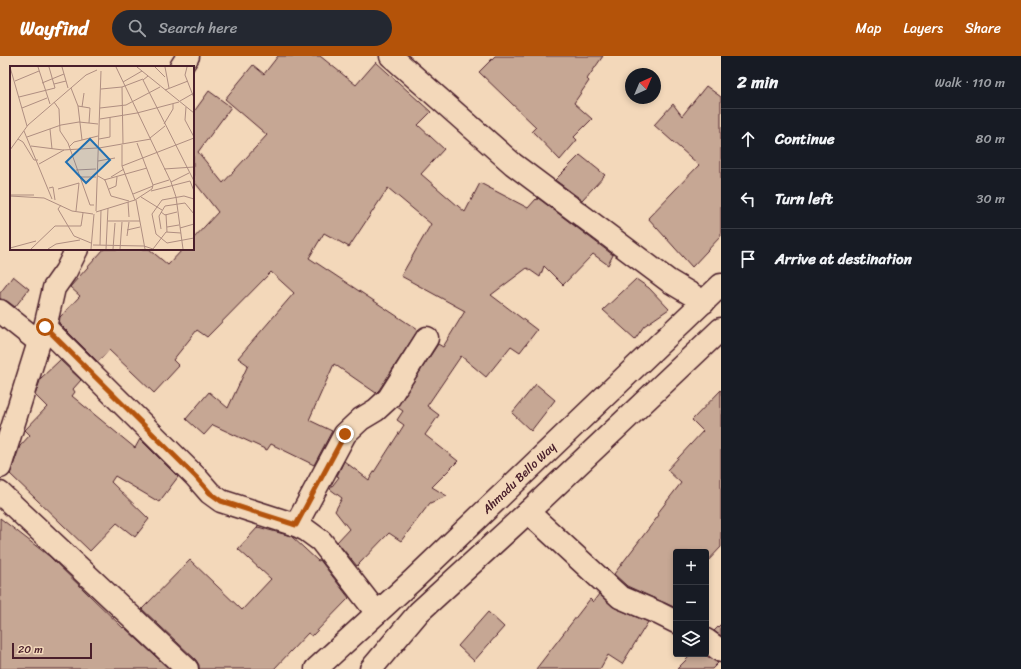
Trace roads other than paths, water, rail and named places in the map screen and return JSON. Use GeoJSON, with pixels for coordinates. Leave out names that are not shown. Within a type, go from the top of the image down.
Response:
{"type":"FeatureCollection","features":[{"type":"Feature","properties":{"kind":"main road"},"geometry":{"type":"LineString","coordinates":[[182,66],[188,56]]}},
{"type":"Feature","properties":{"kind":"main road"},"geometry":{"type":"LineString","coordinates":[[391,56],[513,164],[669,281],[704,302]]}},
{"type":"Feature","properties":{"kind":"main road"},"geometry":{"type":"LineString","coordinates":[[0,467],[42,335],[54,288],[66,271],[76,250]]}},
{"type":"Feature","properties":{"kind":"main road","name":"Ahmadu Bello Way"},"geometry":{"type":"LineString","coordinates":[[316,669],[377,613],[721,285]]}},
{"type":"Feature","properties":{"kind":"main road"},"geometry":{"type":"LineString","coordinates":[[0,311],[42,335],[196,477],[210,493],[221,501],[296,525],[306,530],[321,542],[377,613]]}},
{"type":"Feature","properties":{"kind":"main road"},"geometry":{"type":"LineString","coordinates":[[371,669],[419,612],[528,512],[720,331]]}},
{"type":"Feature","properties":{"kind":"main road"},"geometry":{"type":"LineString","coordinates":[[296,525],[345,434],[361,419],[376,410],[388,398],[427,338]]}},
{"type":"Feature","properties":{"kind":"main road"},"geometry":{"type":"LineString","coordinates":[[0,493],[188,669]]}},
{"type":"Feature","properties":{"kind":"main road"},"geometry":{"type":"LineString","coordinates":[[528,512],[620,597],[674,621]]}},
{"type":"Feature","properties":{"kind":"main road"},"geometry":{"type":"LineString","coordinates":[[709,642],[721,651]]}}]}
